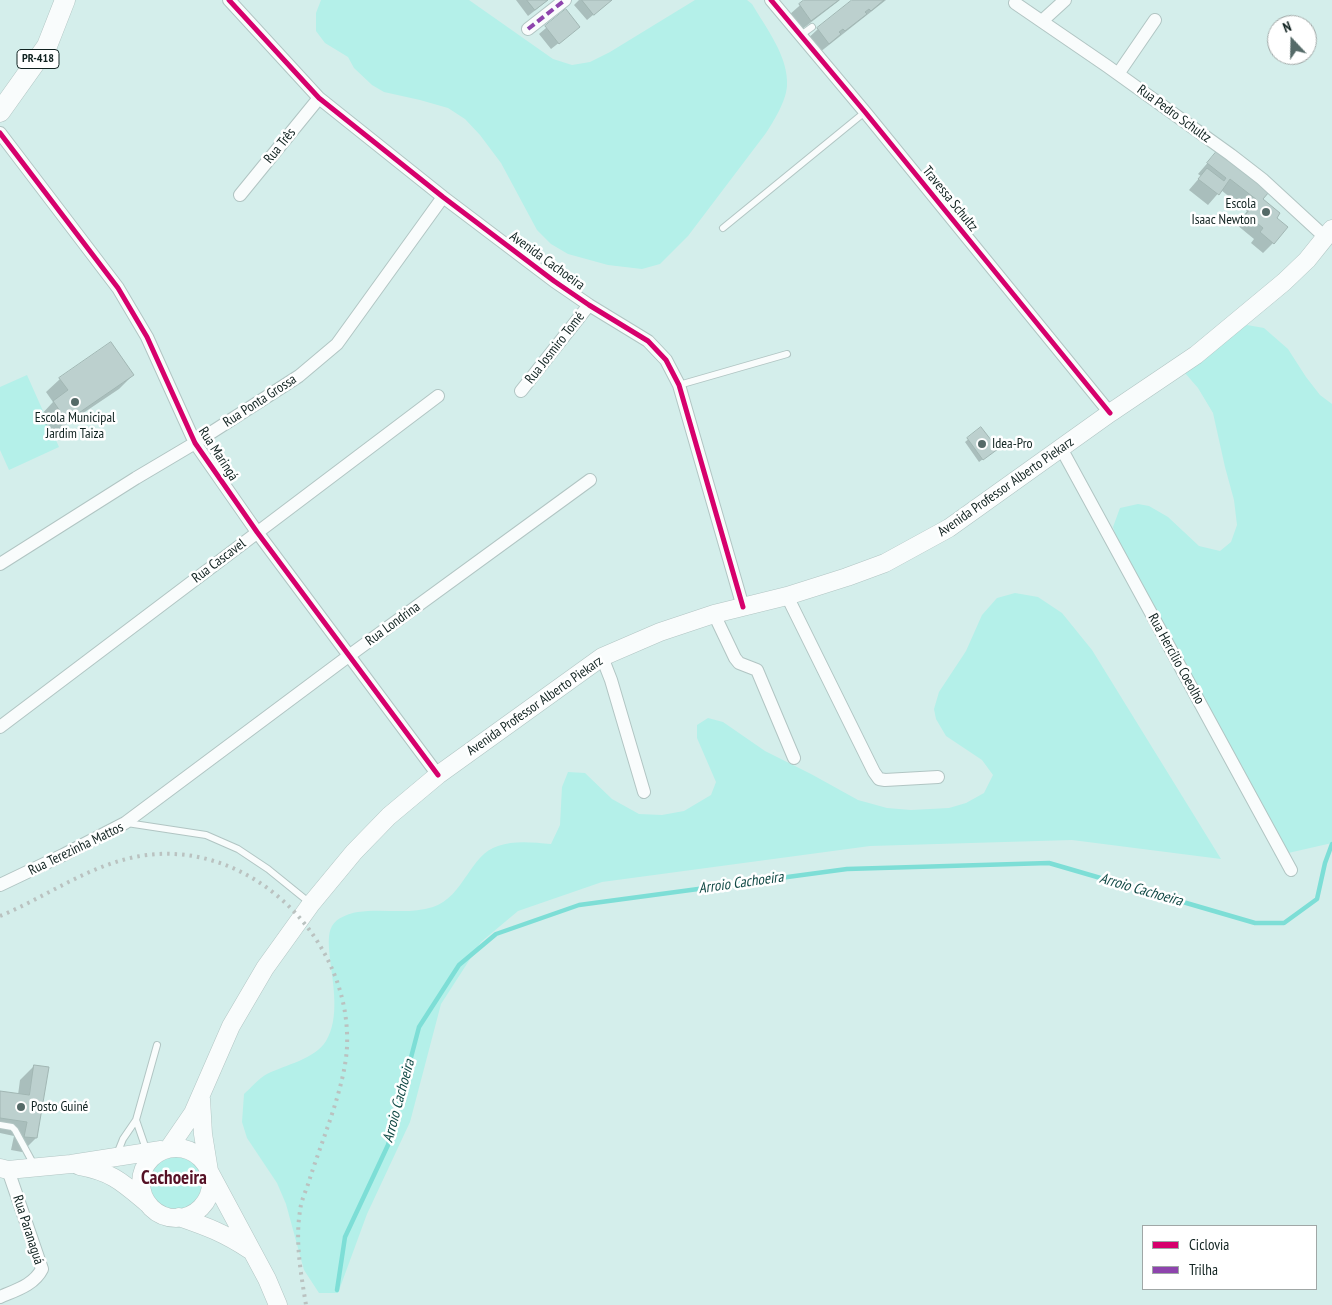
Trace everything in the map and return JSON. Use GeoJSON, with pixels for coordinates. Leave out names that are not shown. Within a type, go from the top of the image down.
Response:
{"type":"FeatureCollection","features":[{"type":"Feature","properties":{"kind":"highway","name":"PR-418"},"geometry":{"type":"LineString","coordinates":[[0,112],[47,46],[65,0]]}},
{"type":"Feature","properties":{"kind":"main road","name":"Avenida Professor Alberto Piekarz"},"geometry":{"type":"LineString","coordinates":[[169,1148],[187,1123],[201,1096],[231,1026],[265,968],[311,904],[354,852],[389,816],[438,774],[602,657],[660,632],[714,614],[787,596],[885,563],[950,528],[1110,413],[1196,355],[1284,282],[1307,260],[1329,232]]}},
{"type":"Feature","properties":{"kind":"main road","name":"Avenida Professor Alberto Piekarz"},"geometry":{"type":"LineString","coordinates":[[201,1096],[203,1134],[209,1171]]}},
{"type":"Feature","properties":{"kind":"main road"},"geometry":{"type":"LineString","coordinates":[[147,1203],[142,1192],[143,1170],[149,1160],[158,1152],[169,1148]]}},
{"type":"Feature","properties":{"kind":"main road"},"geometry":{"type":"LineString","coordinates":[[4,1169],[71,1164],[169,1148],[188,1150],[204,1162],[267,1279],[278,1305]]}},
{"type":"Feature","properties":{"kind":"main road"},"geometry":{"type":"LineString","coordinates":[[71,1164],[110,1174],[161,1214],[211,1227],[252,1251]]}},
{"type":"Feature","properties":{"kind":"main road"},"geometry":{"type":"LineString","coordinates":[[179,1218],[198,1210],[205,1202],[210,1192],[211,1181],[209,1171]]}},
{"type":"Feature","properties":{"kind":"street","name":"Avenida Cachoeira"},"geometry":{"type":"LineString","coordinates":[[229,0],[320,98],[443,197],[554,281],[648,341],[666,360],[679,385],[742,607]]}},
{"type":"Feature","properties":{"kind":"street"},"geometry":{"type":"LineString","coordinates":[[528,29],[565,0]]}},
{"type":"Feature","properties":{"kind":"street","name":"Travessa Schultz"},"geometry":{"type":"LineString","coordinates":[[771,0],[865,112],[1110,413]]}},
{"type":"Feature","properties":{"kind":"street"},"geometry":{"type":"LineString","coordinates":[[1042,21],[1065,0]]}},
{"type":"Feature","properties":{"kind":"street","name":"Rua Pedro Schultz"},"geometry":{"type":"LineString","coordinates":[[1015,3],[1118,74],[1262,179],[1329,232]]}},
{"type":"Feature","properties":{"kind":"street"},"geometry":{"type":"LineString","coordinates":[[1118,74],[1155,20]]}},
{"type":"Feature","properties":{"kind":"street","name":"Rua Três"},"geometry":{"type":"LineString","coordinates":[[240,195],[320,98]]}},
{"type":"Feature","properties":{"kind":"street","name":"Rua Maringá"},"geometry":{"type":"LineString","coordinates":[[0,133],[118,288],[147,337],[195,443],[257,532],[438,774]]}},
{"type":"Feature","properties":{"kind":"street","name":"Rua Ponta Grossa"},"geometry":{"type":"LineString","coordinates":[[0,564],[299,376],[337,344],[443,197]]}},
{"type":"Feature","properties":{"kind":"street","name":"Rua Josmiro Tomé"},"geometry":{"type":"LineString","coordinates":[[521,391],[589,305]]}},
{"type":"Feature","properties":{"kind":"street","name":"Rua Cascavel"},"geometry":{"type":"LineString","coordinates":[[0,727],[438,396]]}},
{"type":"Feature","properties":{"kind":"street","name":"Rua Hercílio Coeolho"},"geometry":{"type":"LineString","coordinates":[[1061,448],[1291,870]]}},
{"type":"Feature","properties":{"kind":"street","name":"Rua Londrina"},"geometry":{"type":"LineString","coordinates":[[125,822],[590,480]]}},
{"type":"Feature","properties":{"kind":"street"},"geometry":{"type":"LineString","coordinates":[[787,596],[874,772],[880,779],[885,780],[938,776]]}},
{"type":"Feature","properties":{"kind":"street"},"geometry":{"type":"LineString","coordinates":[[714,614],[735,658],[739,663],[757,670],[794,758]]}},
{"type":"Feature","properties":{"kind":"street"},"geometry":{"type":"LineString","coordinates":[[602,657],[611,680],[644,792]]}},
{"type":"Feature","properties":{"kind":"street","name":"Rua Terezinha Mattos"},"geometry":{"type":"LineString","coordinates":[[0,885],[63,855],[125,822]]}},
{"type":"Feature","properties":{"kind":"street","name":"Rua Paranaguá"},"geometry":{"type":"LineString","coordinates":[[0,1297],[33,1282],[39,1276],[42,1269],[4,1169]]}},
{"type":"Feature","properties":{"kind":"lane"},"geometry":{"type":"LineString","coordinates":[[801,35],[812,27]]}},
{"type":"Feature","properties":{"kind":"lane"},"geometry":{"type":"LineString","coordinates":[[723,228],[865,112]]}},
{"type":"Feature","properties":{"kind":"lane"},"geometry":{"type":"LineString","coordinates":[[679,385],[787,354]]}},
{"type":"Feature","properties":{"kind":"lane","name":"Rua Terezinha Mattos"},"geometry":{"type":"LineString","coordinates":[[125,822],[206,835],[238,849],[268,869],[311,904]]}},
{"type":"Feature","properties":{"kind":"lane"},"geometry":{"type":"LineString","coordinates":[[115,1157],[123,1139],[136,1120],[157,1044]]}},
{"type":"Feature","properties":{"kind":"lane"},"geometry":{"type":"LineString","coordinates":[[136,1120],[147,1152]]}},
{"type":"Feature","properties":{"kind":"lane"},"geometry":{"type":"LineString","coordinates":[[0,1125],[15,1130],[36,1168]]}},
{"type":"Feature","properties":{"kind":"shaded area"},"geometry":{"type":"Polygon","coordinates":[[[321,0],[469,0],[553,59],[572,65],[590,62],[610,52],[695,0],[747,0],[752,4],[776,43],[787,75],[786,92],[779,111],[766,133],[688,236],[660,264],[642,269],[608,265],[568,254],[551,244],[537,230],[501,163],[465,119],[448,108],[384,92],[372,85],[354,68],[348,57],[325,43],[316,31],[316,13],[321,0]]]}},
{"type":"Feature","properties":{"kind":"shaded area"},"geometry":{"type":"Polygon","coordinates":[[[1247,325],[1264,328],[1288,349],[1320,395],[1332,404],[1332,843],[1275,856],[1269,832],[1120,548],[1113,527],[1120,508],[1138,504],[1149,506],[1168,517],[1199,546],[1220,551],[1231,542],[1237,525],[1234,500],[1213,413],[1198,388],[1185,373],[1205,351],[1227,333],[1247,325]]]}},
{"type":"Feature","properties":{"kind":"shaded area"},"geometry":{"type":"Polygon","coordinates":[[[27,375],[59,447],[9,470],[0,450],[0,387],[27,375]]]}},
{"type":"Feature","properties":{"kind":"shaded area"},"geometry":{"type":"Polygon","coordinates":[[[1015,593],[1038,597],[1062,613],[1092,650],[1221,859],[1072,840],[870,846],[602,882],[518,911],[481,942],[441,1004],[410,1122],[367,1214],[338,1293],[319,1293],[304,1270],[286,1204],[277,1183],[247,1138],[242,1122],[244,1094],[267,1074],[307,1057],[326,1041],[333,1022],[334,1012],[329,934],[334,923],[351,913],[414,911],[433,907],[444,902],[452,894],[473,866],[488,851],[511,843],[551,844],[560,825],[562,787],[568,772],[585,773],[612,799],[639,814],[662,815],[684,811],[711,795],[716,782],[697,738],[697,725],[708,718],[723,722],[765,751],[858,800],[887,808],[911,810],[949,808],[966,803],[984,793],[993,775],[982,760],[946,736],[936,719],[934,709],[939,692],[966,651],[982,615],[997,598],[1015,593]]]}},
{"type":"Feature","properties":{"kind":"shaded area"},"geometry":{"type":"Polygon","coordinates":[[[176,1157],[186,1159],[194,1165],[200,1173],[202,1183],[200,1193],[194,1201],[186,1207],[176,1209],[166,1207],[158,1201],[152,1193],[150,1183],[152,1173],[158,1165],[166,1159],[176,1157]]]}},
{"type":"Feature","properties":{"kind":"building"},"geometry":{"type":"Polygon","coordinates":[[[527,0],[548,0],[535,10],[527,0]]]}},
{"type":"Feature","properties":{"kind":"building"},"geometry":{"type":"Polygon","coordinates":[[[582,0],[612,0],[594,15],[582,0]]]}},
{"type":"Feature","properties":{"kind":"building"},"geometry":{"type":"Polygon","coordinates":[[[804,0],[839,0],[811,21],[799,4],[804,0]]]}},
{"type":"Feature","properties":{"kind":"building"},"geometry":{"type":"Polygon","coordinates":[[[852,0],[884,0],[871,11],[869,9],[865,12],[867,14],[845,31],[843,29],[839,32],[841,34],[829,44],[817,28],[852,0]]]}},
{"type":"Feature","properties":{"kind":"building"},"geometry":{"type":"Polygon","coordinates":[[[566,9],[580,27],[559,44],[545,26],[566,9]]]}},
{"type":"Feature","properties":{"kind":"building"},"geometry":{"type":"Polygon","coordinates":[[[1217,151],[1269,192],[1263,199],[1280,213],[1277,218],[1288,227],[1274,244],[1260,232],[1263,228],[1246,214],[1257,200],[1230,179],[1219,195],[1198,179],[1207,168],[1224,181],[1226,178],[1207,163],[1217,151]]]}},
{"type":"Feature","properties":{"kind":"building"},"geometry":{"type":"Polygon","coordinates":[[[111,342],[134,375],[67,421],[53,401],[68,390],[59,378],[111,342]]]}},
{"type":"Feature","properties":{"kind":"building","name":"Idea-Pro"},"geometry":{"type":"Polygon","coordinates":[[[981,427],[998,449],[983,460],[967,438],[981,427]]]}},
{"type":"Feature","properties":{"kind":"building","name":"Posto Guiné"},"geometry":{"type":"Polygon","coordinates":[[[34,1065],[49,1067],[37,1138],[24,1137],[27,1122],[0,1118],[0,1091],[29,1095],[34,1065]]]}},
{"type":"Feature","properties":{"kind":"waterway","name":"Arroio Cachoeira"},"geometry":{"type":"LineString","coordinates":[[337,1290],[345,1237],[388,1145],[419,1027],[459,965],[496,934],[579,905],[847,869],[1049,863],[1255,923],[1284,923],[1317,899],[1325,863],[1332,844]]}},
{"type":"Feature","properties":{"kind":"railway"},"geometry":{"type":"LineString","coordinates":[[0,916],[83,875],[117,862],[135,857],[176,854],[216,862],[253,878],[285,902],[312,933],[332,968],[344,1007],[347,1047],[338,1096],[301,1207],[298,1246],[306,1305]]}},
{"type":"Feature","properties":{"kind":"marked path"},"geometry":{"type":"LineString","coordinates":[[528,29],[565,0]]}},
{"type":"Feature","properties":{"kind":"cycle path"},"geometry":{"type":"LineString","coordinates":[[229,0],[319,98],[443,197],[554,281],[648,341],[666,360],[679,385],[743,607]]}},
{"type":"Feature","properties":{"kind":"cycle path"},"geometry":{"type":"LineString","coordinates":[[771,0],[865,112],[1110,413]]}},
{"type":"Feature","properties":{"kind":"cycle path"},"geometry":{"type":"LineString","coordinates":[[0,133],[118,288],[147,337],[195,443],[257,532],[438,775]]}},
{"type":"Feature","properties":{"kind":"place","name":"Escola Isaac Newton"},"geometry":{"type":"Point","coordinates":[1266,212]}},
{"type":"Feature","properties":{"kind":"place","name":"Escola Municipal Jardim Taiza"},"geometry":{"type":"Point","coordinates":[75,402]}},
{"type":"Feature","properties":{"kind":"place","name":"Idea-Pro"},"geometry":{"type":"Point","coordinates":[982,444]}},
{"type":"Feature","properties":{"kind":"place","name":"Posto Guiné"},"geometry":{"type":"Point","coordinates":[21,1107]}},
{"type":"Feature","properties":{"kind":"district","name":"Cachoeira"},"geometry":{"type":"Point","coordinates":[174,1179]}}]}
